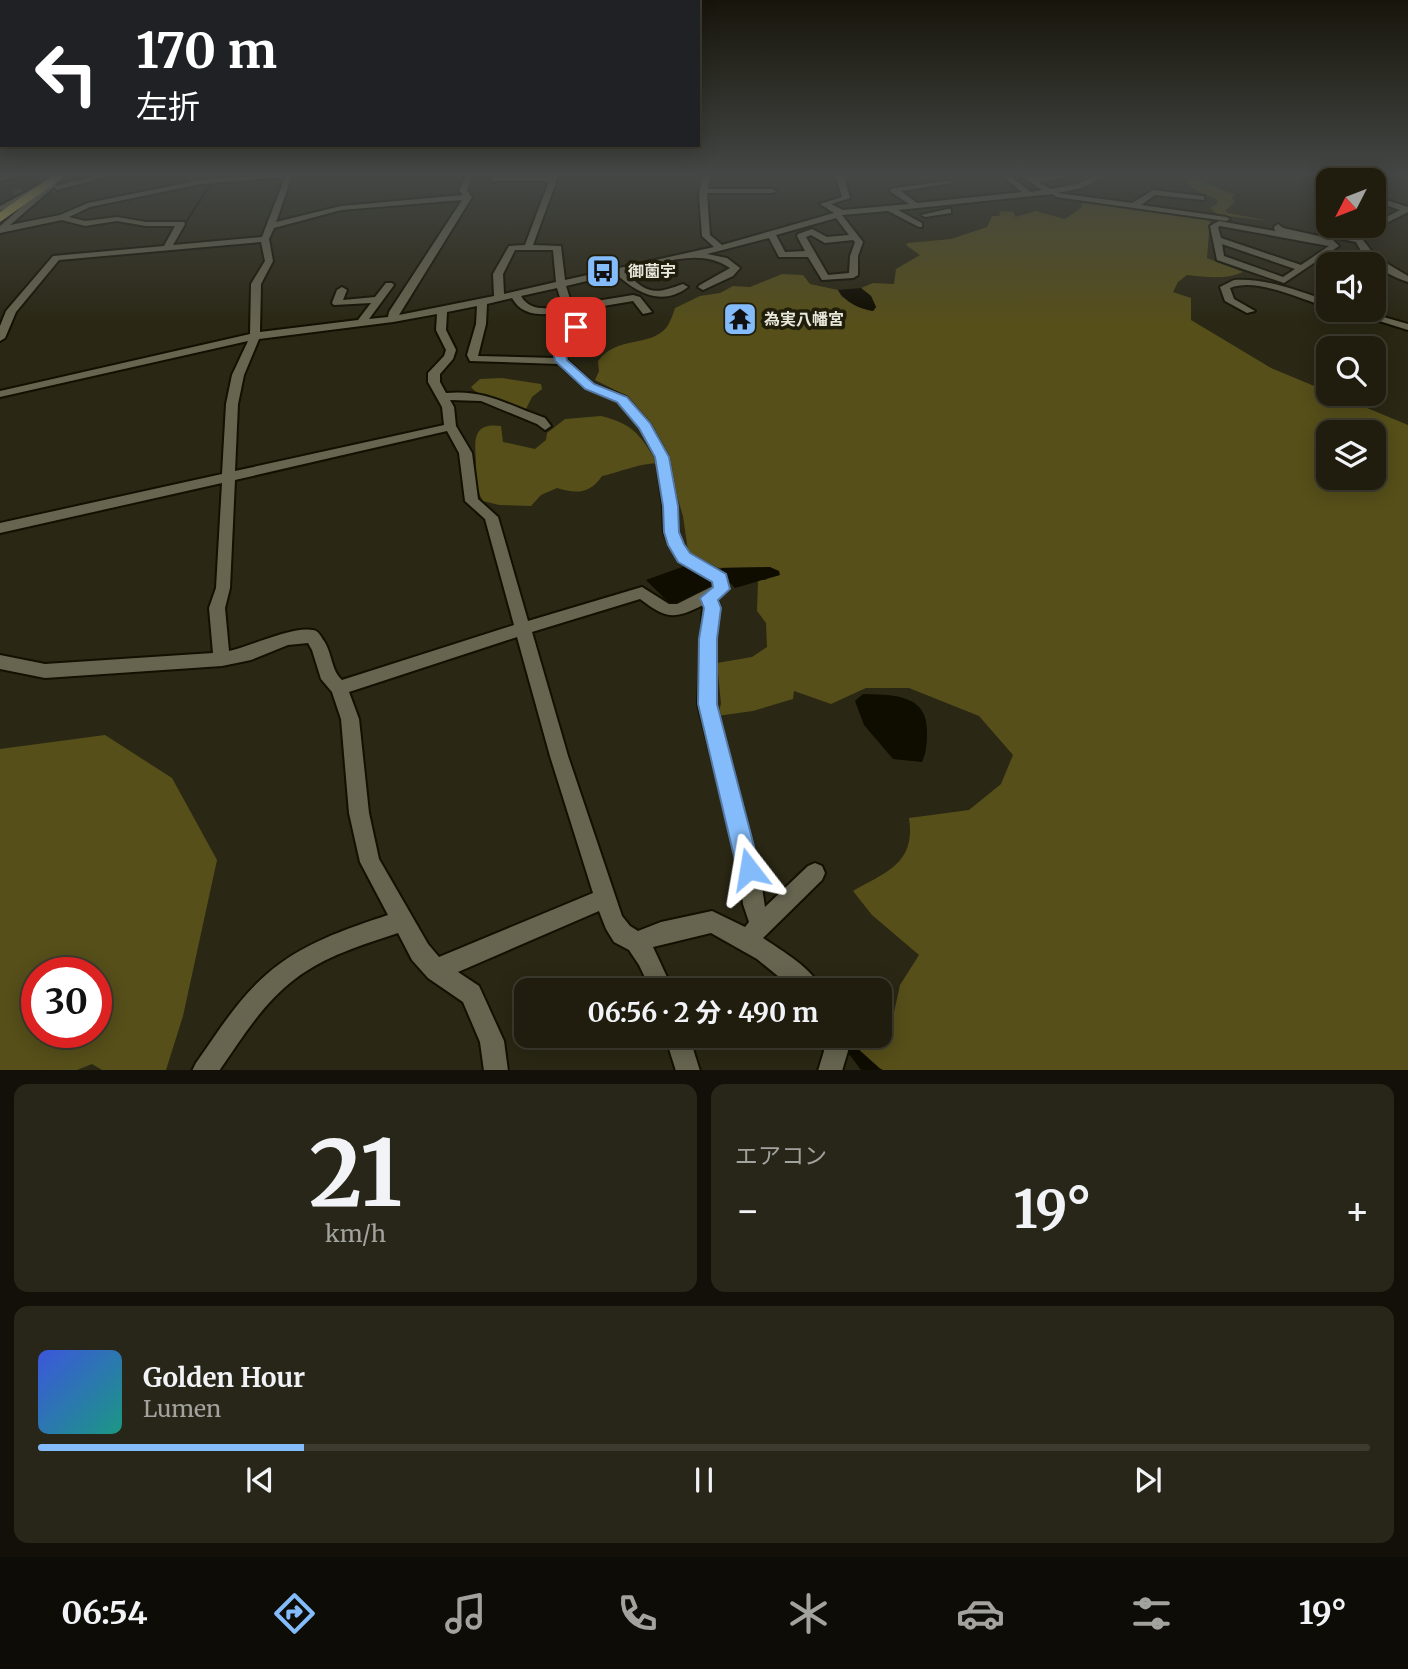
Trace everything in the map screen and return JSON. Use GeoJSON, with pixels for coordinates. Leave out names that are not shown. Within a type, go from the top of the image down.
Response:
{"type":"FeatureCollection","features":[{"type":"Feature","properties":{"kind":"street"},"geometry":{"type":"LineString","coordinates":[[2,227],[20,224]]}},
{"type":"Feature","properties":{"kind":"street"},"geometry":{"type":"LineString","coordinates":[[141,224],[181,224],[167,248]]}},
{"type":"Feature","properties":{"kind":"street"},"geometry":{"type":"LineString","coordinates":[[222,659],[217,608],[223,588],[232,404],[238,375],[255,336],[256,284],[269,261],[265,239],[270,226],[278,224]]}},
{"type":"Feature","properties":{"kind":"street"},"geometry":{"type":"LineString","coordinates":[[393,319],[394,312],[450,224]]}},
{"type":"Feature","properties":{"kind":"street"},"geometry":{"type":"LineString","coordinates":[[528,247],[536,224]]}},
{"type":"Feature","properties":{"kind":"street"},"geometry":{"type":"LineString","coordinates":[[705,224],[706,236],[721,248]]}},
{"type":"Feature","properties":{"kind":"street"},"geometry":{"type":"LineString","coordinates":[[0,394],[255,336],[393,319],[499,299],[721,248],[804,224]]}},
{"type":"Feature","properties":{"kind":"street"},"geometry":{"type":"LineString","coordinates":[[846,224],[859,242],[854,256],[853,275],[825,278],[801,236],[812,232],[825,240],[853,237]]}},
{"type":"Feature","properties":{"kind":"street"},"geometry":{"type":"LineString","coordinates":[[1217,224],[1214,226],[1220,258],[1284,281],[1335,246],[1334,244]]}},
{"type":"Feature","properties":{"kind":"street"},"geometry":{"type":"LineString","coordinates":[[1224,224],[1334,244]]}},
{"type":"Feature","properties":{"kind":"street"},"geometry":{"type":"LineString","coordinates":[[1257,224],[1359,240]]}},
{"type":"Feature","properties":{"kind":"street"},"geometry":{"type":"LineString","coordinates":[[1359,240],[1368,229],[1378,224]]}},
{"type":"Feature","properties":{"kind":"street"},"geometry":{"type":"LineString","coordinates":[[1278,227],[1279,230],[1334,244]]}},
{"type":"Feature","properties":{"kind":"street"},"geometry":{"type":"LineString","coordinates":[[771,233],[782,255],[809,254]]}},
{"type":"Feature","properties":{"kind":"street"},"geometry":{"type":"LineString","coordinates":[[0,338],[11,311],[56,258],[265,239]]}},
{"type":"Feature","properties":{"kind":"street"},"geometry":{"type":"LineString","coordinates":[[1217,240],[1302,268]]}},
{"type":"Feature","properties":{"kind":"street"},"geometry":{"type":"LineString","coordinates":[[1359,240],[1366,252],[1377,262],[1408,279]]}},
{"type":"Feature","properties":{"kind":"street"},"geometry":{"type":"LineString","coordinates":[[339,688],[642,593],[666,610],[678,610],[709,598],[721,589],[720,579],[684,558],[676,545],[671,532],[670,506],[662,457],[653,439],[622,399],[589,386],[562,361],[559,350],[561,341],[576,327],[562,284],[557,247],[512,248],[498,274],[499,299]]}},
{"type":"Feature","properties":{"kind":"street"},"geometry":{"type":"LineString","coordinates":[[695,253],[724,260],[735,268],[730,274],[703,288]]}},
{"type":"Feature","properties":{"kind":"street"},"geometry":{"type":"LineString","coordinates":[[617,271],[637,288],[651,295],[683,287]]}},
{"type":"Feature","properties":{"kind":"street"},"geometry":{"type":"LineString","coordinates":[[1250,311],[1230,301],[1225,287],[1230,283],[1249,282],[1316,301]]}},
{"type":"Feature","properties":{"kind":"street"},"geometry":{"type":"LineString","coordinates":[[362,322],[389,285]]}},
{"type":"Feature","properties":{"kind":"street"},"geometry":{"type":"LineString","coordinates":[[342,290],[337,303],[378,300]]}},
{"type":"Feature","properties":{"kind":"street"},"geometry":{"type":"LineString","coordinates":[[516,295],[519,303],[531,310],[569,308],[633,298],[647,312]]}},
{"type":"Feature","properties":{"kind":"street"},"geometry":{"type":"LineString","coordinates":[[482,302],[481,324],[472,355],[474,359],[562,361]]}},
{"type":"Feature","properties":{"kind":"street"},"geometry":{"type":"LineString","coordinates":[[442,311],[442,330],[452,350],[435,373],[434,382],[448,407],[450,427],[461,438],[467,454],[472,501],[491,517],[559,756],[613,922],[622,934],[636,942],[647,957],[657,978]]}},
{"type":"Feature","properties":{"kind":"street"},"geometry":{"type":"LineString","coordinates":[[1386,321],[1408,327]]}},
{"type":"Feature","properties":{"kind":"street"},"geometry":{"type":"LineString","coordinates":[[443,397],[461,394],[492,399],[510,411],[541,421],[545,426]]}},
{"type":"Feature","properties":{"kind":"street"},"geometry":{"type":"LineString","coordinates":[[0,528],[450,427]]}},
{"type":"Feature","properties":{"kind":"street"},"geometry":{"type":"LineString","coordinates":[[709,598],[712,608],[708,639],[707,704],[749,869],[753,904],[761,925]]}},
{"type":"Feature","properties":{"kind":"street"},"geometry":{"type":"LineString","coordinates":[[0,662],[45,671],[85,666],[222,659],[251,653],[287,639],[312,636],[320,648],[329,679],[339,688],[350,719],[359,813],[370,862],[421,952],[436,970],[471,994],[492,1041],[496,1070]]}},
{"type":"Feature","properties":{"kind":"street"},"geometry":{"type":"LineString","coordinates":[[746,942],[815,873]]}},
{"type":"Feature","properties":{"kind":"street"},"geometry":{"type":"LineString","coordinates":[[436,970],[605,898]]}},
{"type":"Feature","properties":{"kind":"street"},"geometry":{"type":"LineString","coordinates":[[204,1070],[248,1009],[275,981],[300,963],[331,948],[404,920]]}},
{"type":"Feature","properties":{"kind":"street"},"geometry":{"type":"LineString","coordinates":[[636,942],[712,922],[731,930],[746,942],[766,952],[798,978]]}},
{"type":"Feature","properties":{"kind":"street"},"geometry":{"type":"LineString","coordinates":[[681,1048],[688,1070]]}},
{"type":"Feature","properties":{"kind":"street"},"geometry":{"type":"LineString","coordinates":[[830,1070],[835,1048]]}},
{"type":"Feature","properties":{"kind":"shaded area"},"geometry":{"type":"Polygon","coordinates":[[[988,224],[1210,224],[1207,258],[1243,272],[1223,277],[1187,275],[1178,282],[1173,292],[1191,298],[1191,320],[1271,368],[1316,387],[1316,406],[1362,406],[1408,425],[1408,1070],[882,1070],[857,1048],[892,1048],[892,1013],[900,985],[919,955],[872,915],[853,891],[887,872],[903,856],[910,834],[909,818],[969,810],[1001,784],[1013,755],[979,716],[909,688],[866,688],[831,704],[794,691],[793,699],[753,711],[717,716],[721,704],[717,663],[752,657],[767,647],[766,623],[757,611],[758,580],[766,580],[770,567],[711,568],[688,551],[683,516],[660,440],[629,397],[595,380],[599,371],[598,361],[605,353],[659,334],[667,326],[675,308],[700,296],[720,293],[733,286],[750,287],[782,274],[803,275],[810,284],[838,290],[842,297],[873,311],[876,307],[871,296],[861,288],[873,283],[894,284],[896,269],[920,255],[906,245],[908,243],[951,239],[987,227],[988,224]]]}},
{"type":"Feature","properties":{"kind":"shaded area"},"geometry":{"type":"Polygon","coordinates":[[[861,288],[871,296],[876,307],[873,311],[853,304],[838,290],[861,288]]]}},
{"type":"Feature","properties":{"kind":"shaded area"},"geometry":{"type":"Polygon","coordinates":[[[502,378],[541,384],[542,389],[532,397],[525,411],[487,397],[471,387],[480,379],[502,378]]]}},
{"type":"Feature","properties":{"kind":"shaded area"},"geometry":{"type":"Polygon","coordinates":[[[601,416],[636,432],[658,464],[602,476],[593,486],[582,491],[557,488],[541,495],[531,506],[499,505],[483,501],[476,473],[476,441],[477,435],[484,427],[501,426],[503,442],[535,449],[546,440],[547,433],[565,419],[601,416]]]}},
{"type":"Feature","properties":{"kind":"shaded area"},"geometry":{"type":"Polygon","coordinates":[[[685,566],[707,575],[714,586],[693,598],[669,603],[646,580],[685,566]]]}},
{"type":"Feature","properties":{"kind":"shaded area"},"geometry":{"type":"Polygon","coordinates":[[[770,567],[779,571],[780,575],[735,588],[719,571],[722,568],[770,567]]]}},
{"type":"Feature","properties":{"kind":"shaded area"},"geometry":{"type":"Polygon","coordinates":[[[863,694],[905,698],[920,708],[927,729],[926,750],[922,762],[893,759],[864,725],[855,701],[863,694]]]}},
{"type":"Feature","properties":{"kind":"shaded area"},"geometry":{"type":"Polygon","coordinates":[[[105,735],[172,778],[217,860],[183,1016],[166,1070],[102,1070],[92,1064],[77,1070],[0,1070],[0,749],[105,735]]]}},
{"type":"Feature","properties":{"kind":"shaded area"},"geometry":{"type":"Polygon","coordinates":[[[844,1048],[857,1048],[883,1070],[861,1070],[844,1048]]]}},
{"type":"Feature","properties":{"kind":"place","name":"御薗宇"},"geometry":{"type":"Point","coordinates":[603,271]}},
{"type":"Feature","properties":{"kind":"place","name":"為実八幡宮"},"geometry":{"type":"Point","coordinates":[740,319]}},
{"type":"Feature","properties":{"kind":"route"},"geometry":{"type":"LineString","coordinates":[[576,327],[561,341],[559,350],[562,361],[589,386],[622,399],[645,426],[662,457],[670,506],[671,532],[676,545],[684,558],[720,579],[721,589],[709,598],[712,608],[708,639],[707,704],[749,869]]}}]}
